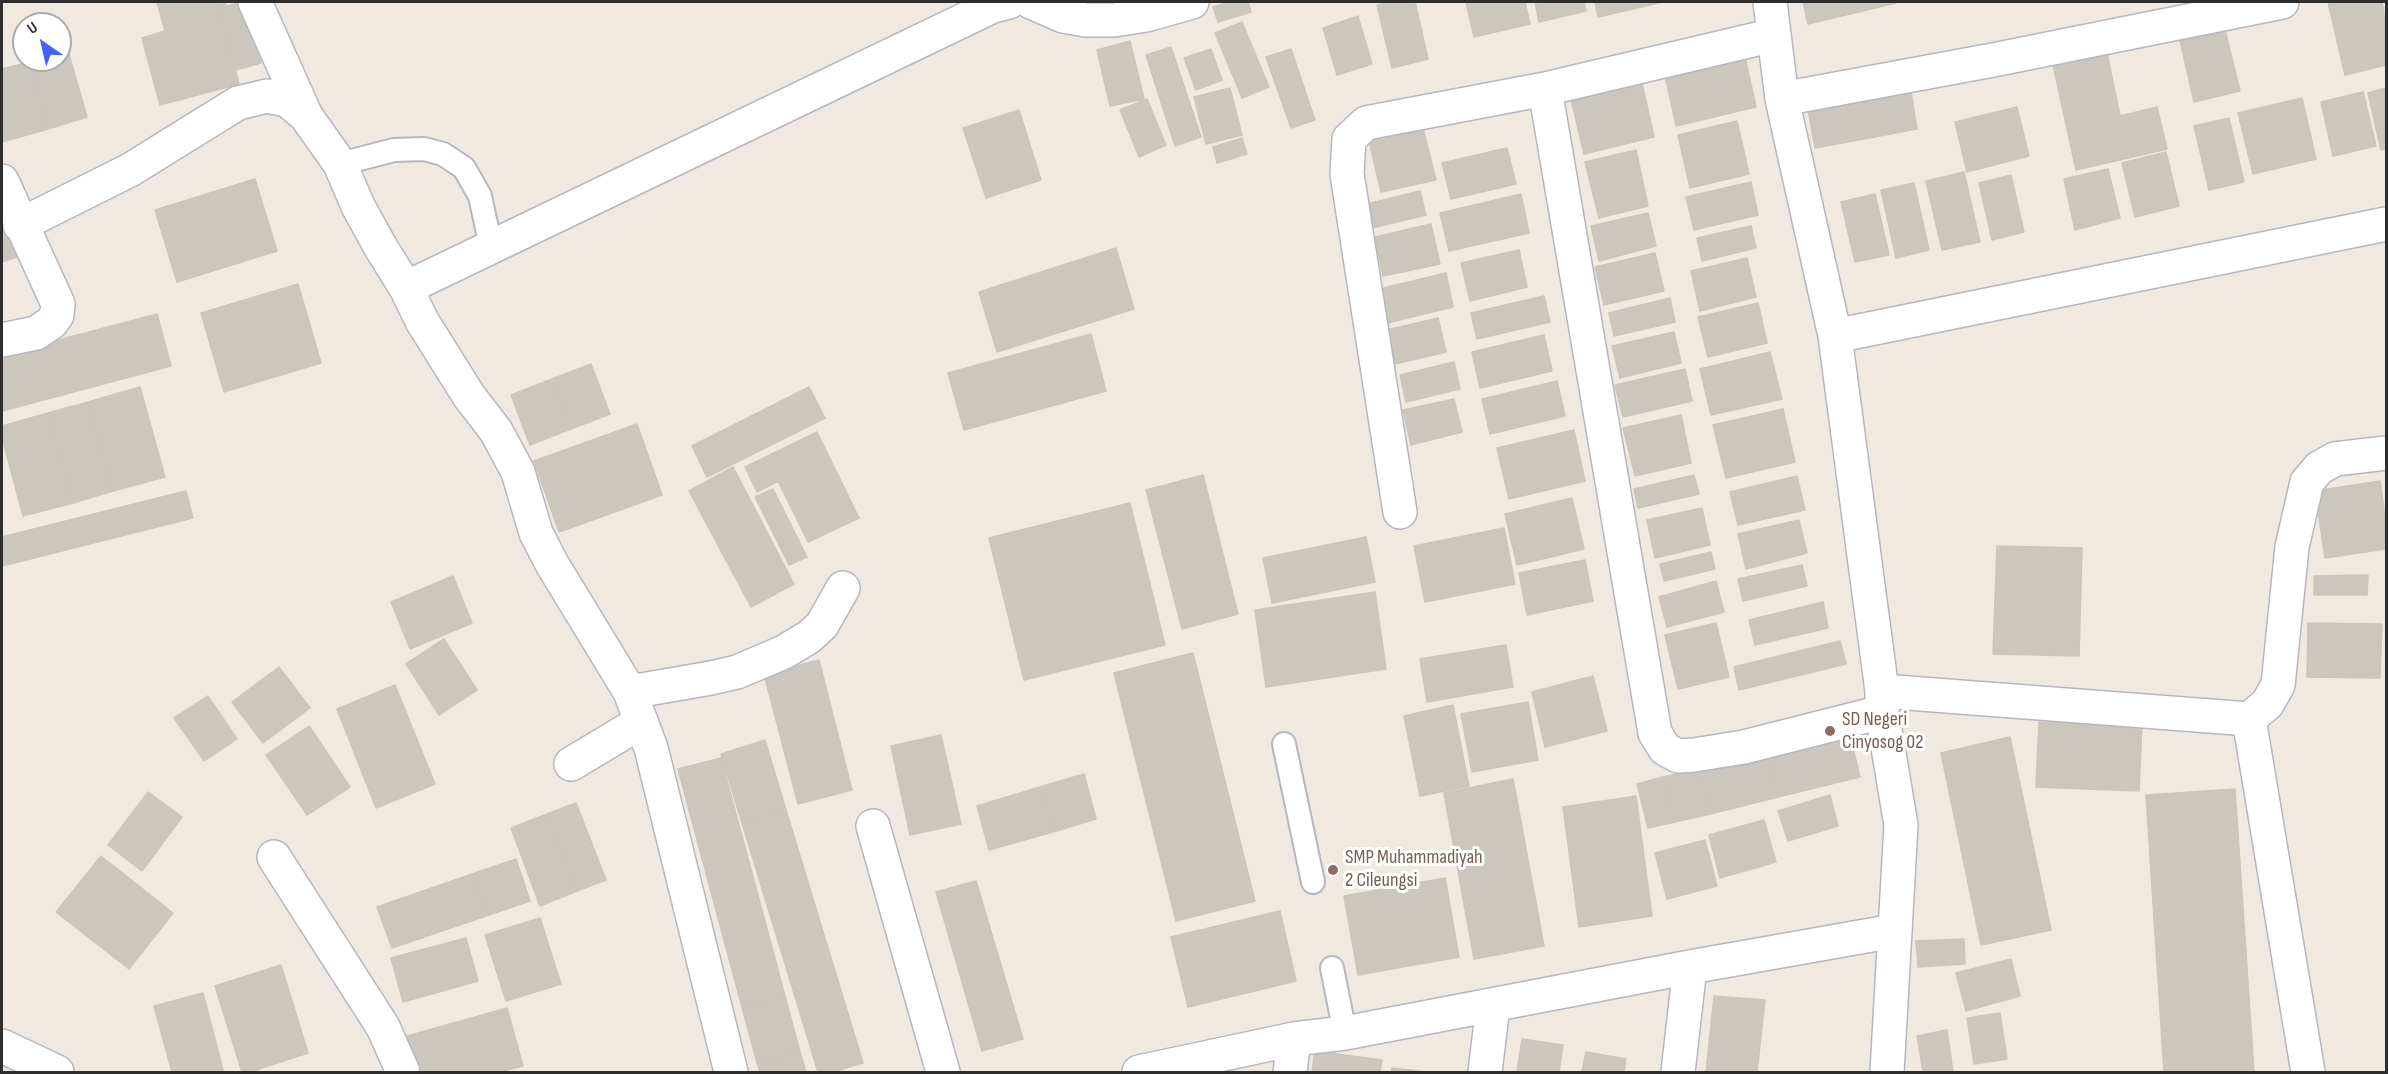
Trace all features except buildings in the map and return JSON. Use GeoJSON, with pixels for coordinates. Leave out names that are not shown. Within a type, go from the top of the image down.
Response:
{"type":"FeatureCollection","features":[{"type":"Feature","properties":{"kind":"street"},"geometry":{"type":"LineString","coordinates":[[255,2],[306,116],[340,164],[374,236],[406,288],[422,321],[469,396],[496,431],[518,472],[536,533],[552,564],[630,692],[651,748],[731,1072]]}},
{"type":"Feature","properties":{"kind":"street"},"geometry":{"type":"LineString","coordinates":[[406,288],[993,6],[1009,2]]}},
{"type":"Feature","properties":{"kind":"street"},"geometry":{"type":"LineString","coordinates":[[1031,2],[1063,15],[1086,20],[1114,20],[1146,15],[1192,2]]}},
{"type":"Feature","properties":{"kind":"street"},"geometry":{"type":"LineString","coordinates":[[1770,2],[1782,99],[1835,336],[1882,702],[1901,825],[1887,1072]]}},
{"type":"Feature","properties":{"kind":"street"},"geometry":{"type":"LineString","coordinates":[[1782,99],[1993,60],[2203,10],[2282,2]]}},
{"type":"Feature","properties":{"kind":"street"},"geometry":{"type":"LineString","coordinates":[[1400,512],[1347,174],[1349,139],[1366,123],[1545,89],[1774,36]]}},
{"type":"Feature","properties":{"kind":"street"},"geometry":{"type":"LineString","coordinates":[[1545,89],[1655,733],[1665,749],[1678,756],[1744,747],[1882,702],[2249,718],[2267,704],[2278,685],[2292,547],[2307,482],[2319,468],[2335,459],[2386,453]]}},
{"type":"Feature","properties":{"kind":"street"},"geometry":{"type":"LineString","coordinates":[[20,225],[130,170],[238,103],[267,96],[287,100],[306,116]]}},
{"type":"Feature","properties":{"kind":"street"},"geometry":{"type":"LineString","coordinates":[[2,181],[20,225],[58,304],[57,315],[51,324],[36,333],[2,340]]}},
{"type":"Feature","properties":{"kind":"street"},"geometry":{"type":"LineString","coordinates":[[1835,336],[2386,224]]}},
{"type":"Feature","properties":{"kind":"street"},"geometry":{"type":"LineString","coordinates":[[630,692],[729,674],[784,652],[809,637],[822,625],[843,588]]}},
{"type":"Feature","properties":{"kind":"street"},"geometry":{"type":"LineString","coordinates":[[2249,718],[2308,1072]]}},
{"type":"Feature","properties":{"kind":"street"},"geometry":{"type":"LineString","coordinates":[[571,764],[641,722]]}},
{"type":"Feature","properties":{"kind":"street"},"geometry":{"type":"LineString","coordinates":[[873,826],[943,1072]]}},
{"type":"Feature","properties":{"kind":"street"},"geometry":{"type":"LineString","coordinates":[[274,857],[383,1028],[403,1072]]}},
{"type":"Feature","properties":{"kind":"street"},"geometry":{"type":"LineString","coordinates":[[1139,1072],[1294,1039],[1345,1033],[1690,967],[1894,932]]}},
{"type":"Feature","properties":{"kind":"street"},"geometry":{"type":"LineString","coordinates":[[1677,1072],[1690,967]]}},
{"type":"Feature","properties":{"kind":"street"},"geometry":{"type":"LineString","coordinates":[[1485,1072],[1493,1006]]}},
{"type":"Feature","properties":{"kind":"street"},"geometry":{"type":"LineString","coordinates":[[1290,1072],[1294,1039]]}},
{"type":"Feature","properties":{"kind":"street"},"geometry":{"type":"LineString","coordinates":[[14,1058],[57,1072]]}},
{"type":"Feature","properties":{"kind":"lane"},"geometry":{"type":"LineString","coordinates":[[340,164],[394,150],[424,149],[443,153],[464,168],[480,196],[491,247]]}},
{"type":"Feature","properties":{"kind":"lane"},"geometry":{"type":"LineString","coordinates":[[1284,744],[1313,882]]}},
{"type":"Feature","properties":{"kind":"lane"},"geometry":{"type":"LineString","coordinates":[[1332,968],[1345,1033]]}},
{"type":"Feature","properties":{"kind":"place","name":"SD Negeri Cinyosog 02"},"geometry":{"type":"Point","coordinates":[1830,731]}},
{"type":"Feature","properties":{"kind":"place","name":"SMP Muhammadiyah 2 Cileungsi"},"geometry":{"type":"Point","coordinates":[1333,870]}}]}
